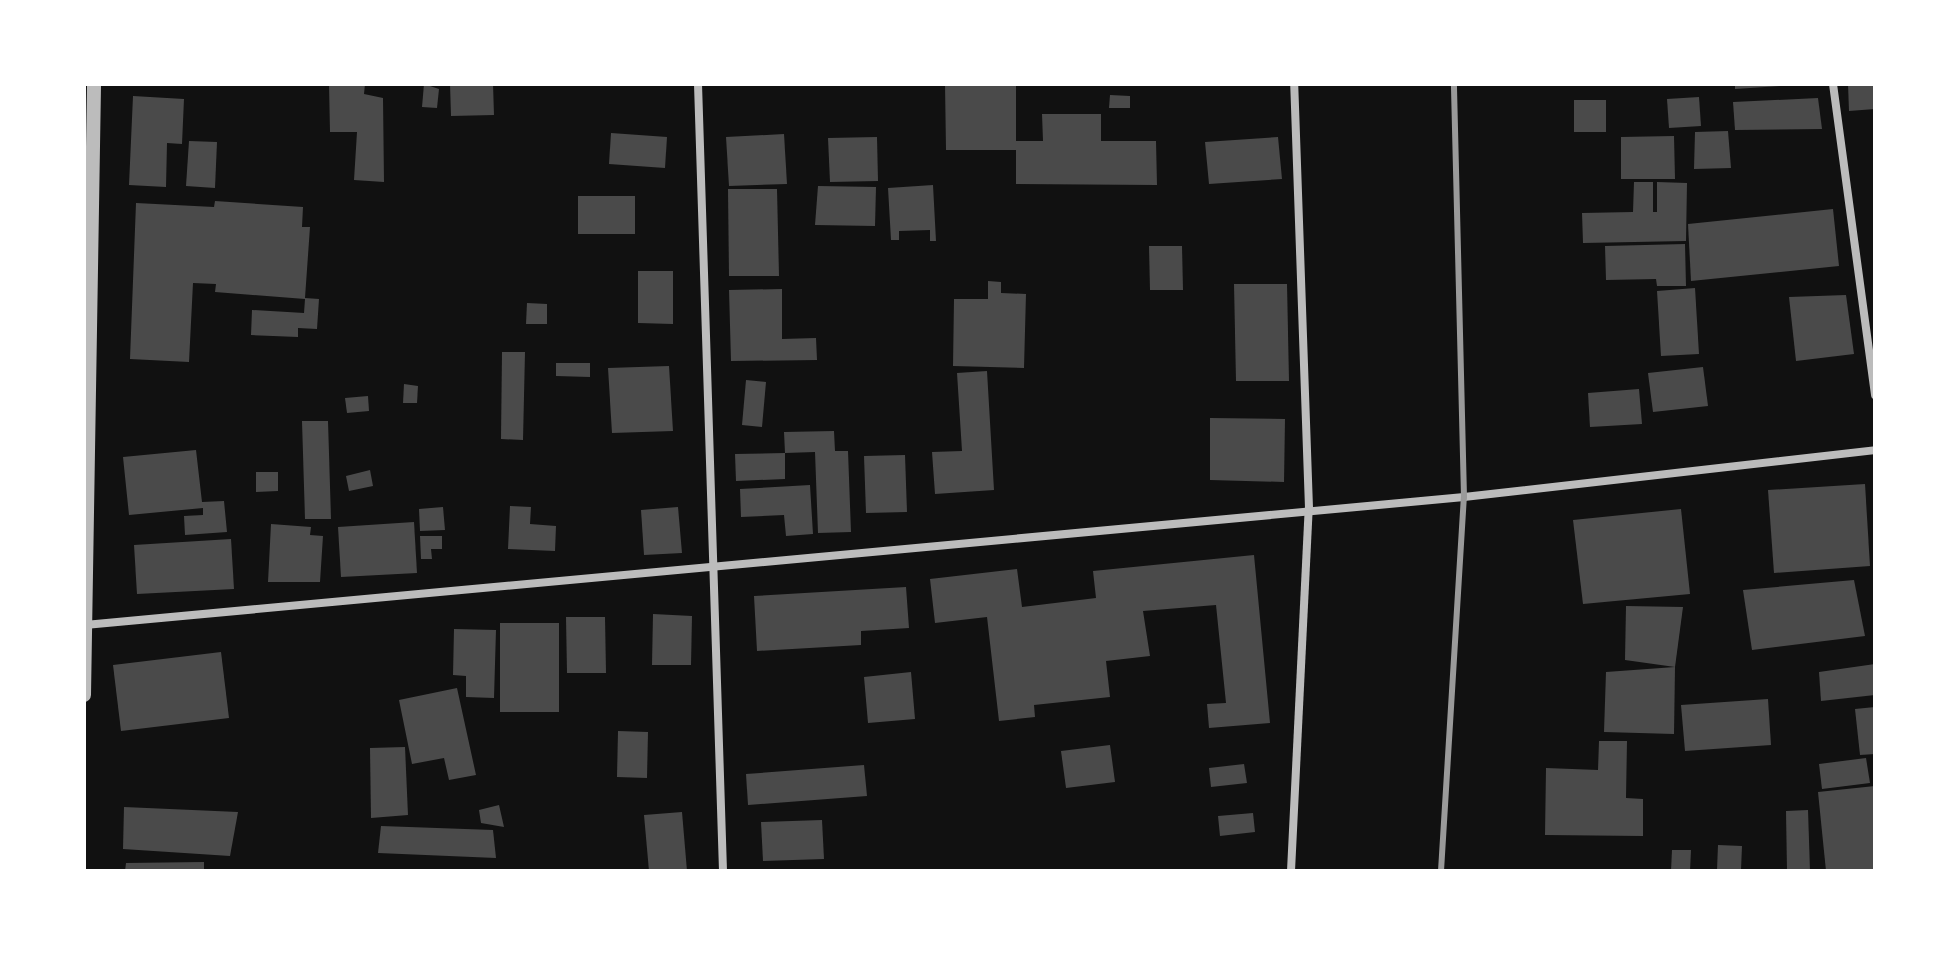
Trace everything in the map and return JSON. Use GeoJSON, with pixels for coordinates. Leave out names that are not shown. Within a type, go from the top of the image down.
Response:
{"type":"FeatureCollection","features":[{"type":"Feature","properties":{"kind":"street"},"geometry":{"type":"LineString","coordinates":[[84,695],[94,84]]}},
{"type":"Feature","properties":{"kind":"street"},"geometry":{"type":"LineString","coordinates":[[698,84],[723,871]]}},
{"type":"Feature","properties":{"kind":"street"},"geometry":{"type":"LineString","coordinates":[[1291,871],[1309,508],[1294,84]]}},
{"type":"Feature","properties":{"kind":"street"},"geometry":{"type":"LineString","coordinates":[[1833,84],[1875,395]]}},
{"type":"Feature","properties":{"kind":"street"},"geometry":{"type":"LineString","coordinates":[[84,625],[1309,508],[1464,497],[1875,450]]}},
{"type":"Feature","properties":{"kind":"building"},"geometry":{"type":"Polygon","coordinates":[[[329,84],[365,84],[364,94],[383,98],[384,182],[354,180],[357,132],[330,132],[329,84]]]}},
{"type":"Feature","properties":{"kind":"building"},"geometry":{"type":"Polygon","coordinates":[[[424,84],[439,89],[437,108],[422,107],[424,84]]]}},
{"type":"Feature","properties":{"kind":"building"},"geometry":{"type":"Polygon","coordinates":[[[450,84],[493,84],[494,115],[451,116],[450,84]]]}},
{"type":"Feature","properties":{"kind":"building"},"geometry":{"type":"Polygon","coordinates":[[[945,84],[1016,84],[1016,141],[1043,141],[1042,114],[1101,114],[1101,141],[1156,141],[1157,185],[1016,184],[1016,150],[946,150],[945,84]]]}},
{"type":"Feature","properties":{"kind":"building"},"geometry":{"type":"Polygon","coordinates":[[[1735,84],[1780,84],[1780,86],[1735,89],[1735,84]]]}},
{"type":"Feature","properties":{"kind":"building"},"geometry":{"type":"Polygon","coordinates":[[[1848,84],[1875,84],[1875,109],[1849,111],[1848,84]]]}},
{"type":"Feature","properties":{"kind":"building"},"geometry":{"type":"Polygon","coordinates":[[[1110,95],[1130,96],[1130,108],[1109,108],[1110,95]]]}},
{"type":"Feature","properties":{"kind":"building"},"geometry":{"type":"Polygon","coordinates":[[[133,96],[184,99],[182,144],[167,143],[166,187],[129,185],[133,96]]]}},
{"type":"Feature","properties":{"kind":"building"},"geometry":{"type":"Polygon","coordinates":[[[1699,97],[1701,126],[1669,128],[1667,99],[1699,97]]]}},
{"type":"Feature","properties":{"kind":"building"},"geometry":{"type":"Polygon","coordinates":[[[1818,98],[1822,129],[1735,130],[1733,102],[1818,98]]]}},
{"type":"Feature","properties":{"kind":"building"},"geometry":{"type":"Polygon","coordinates":[[[1574,100],[1606,100],[1606,132],[1574,132],[1574,100]]]}},
{"type":"Feature","properties":{"kind":"building"},"geometry":{"type":"Polygon","coordinates":[[[1728,131],[1731,168],[1694,169],[1695,132],[1728,131]]]}},
{"type":"Feature","properties":{"kind":"building"},"geometry":{"type":"Polygon","coordinates":[[[611,133],[667,137],[665,168],[609,164],[611,133]]]}},
{"type":"Feature","properties":{"kind":"building"},"geometry":{"type":"Polygon","coordinates":[[[784,134],[787,184],[729,186],[726,137],[784,134]]]}},
{"type":"Feature","properties":{"kind":"building"},"geometry":{"type":"Polygon","coordinates":[[[1674,136],[1675,179],[1621,179],[1621,137],[1674,136]]]}},
{"type":"Feature","properties":{"kind":"building"},"geometry":{"type":"Polygon","coordinates":[[[877,137],[878,181],[830,182],[828,138],[877,137]]]}},
{"type":"Feature","properties":{"kind":"building"},"geometry":{"type":"Polygon","coordinates":[[[1278,137],[1282,179],[1209,184],[1205,142],[1278,137]]]}},
{"type":"Feature","properties":{"kind":"building"},"geometry":{"type":"Polygon","coordinates":[[[189,141],[217,142],[215,188],[186,186],[189,141]]]}},
{"type":"Feature","properties":{"kind":"building"},"geometry":{"type":"Polygon","coordinates":[[[1634,182],[1653,182],[1653,212],[1657,212],[1657,182],[1687,183],[1686,241],[1583,243],[1582,213],[1633,212],[1634,182]]]}},
{"type":"Feature","properties":{"kind":"building"},"geometry":{"type":"Polygon","coordinates":[[[933,185],[936,241],[930,241],[930,230],[899,231],[899,240],[891,240],[888,188],[933,185]]]}},
{"type":"Feature","properties":{"kind":"building"},"geometry":{"type":"Polygon","coordinates":[[[818,186],[876,187],[875,226],[815,225],[818,186]]]}},
{"type":"Feature","properties":{"kind":"building"},"geometry":{"type":"Polygon","coordinates":[[[728,189],[777,189],[779,276],[729,276],[728,189]]]}},
{"type":"Feature","properties":{"kind":"building"},"geometry":{"type":"Polygon","coordinates":[[[578,196],[635,196],[635,234],[578,234],[578,196]]]}},
{"type":"Feature","properties":{"kind":"building"},"geometry":{"type":"Polygon","coordinates":[[[215,201],[303,207],[302,227],[310,227],[305,298],[319,299],[317,329],[298,328],[298,337],[251,335],[252,310],[304,313],[305,299],[215,292],[216,284],[193,283],[189,362],[130,359],[136,203],[214,207],[215,201]]]}},
{"type":"Feature","properties":{"kind":"building"},"geometry":{"type":"Polygon","coordinates":[[[1833,209],[1839,266],[1691,281],[1688,224],[1833,209]]]}},
{"type":"Feature","properties":{"kind":"building"},"geometry":{"type":"Polygon","coordinates":[[[1685,244],[1686,286],[1657,286],[1656,279],[1606,280],[1605,246],[1685,244]]]}},
{"type":"Feature","properties":{"kind":"building"},"geometry":{"type":"Polygon","coordinates":[[[1149,246],[1182,246],[1183,290],[1150,290],[1149,246]]]}},
{"type":"Feature","properties":{"kind":"building"},"geometry":{"type":"Polygon","coordinates":[[[638,271],[673,271],[673,324],[638,323],[638,271]]]}},
{"type":"Feature","properties":{"kind":"building"},"geometry":{"type":"Polygon","coordinates":[[[988,281],[1001,282],[1001,293],[1026,294],[1024,368],[953,366],[954,299],[988,299],[988,281]]]}},
{"type":"Feature","properties":{"kind":"building"},"geometry":{"type":"Polygon","coordinates":[[[1234,284],[1287,284],[1289,381],[1236,381],[1234,284]]]}},
{"type":"Feature","properties":{"kind":"building"},"geometry":{"type":"Polygon","coordinates":[[[1695,288],[1699,354],[1661,356],[1657,291],[1695,288]]]}},
{"type":"Feature","properties":{"kind":"building"},"geometry":{"type":"Polygon","coordinates":[[[782,289],[782,339],[816,338],[817,360],[731,361],[729,290],[782,289]]]}},
{"type":"Feature","properties":{"kind":"building"},"geometry":{"type":"Polygon","coordinates":[[[1846,295],[1854,354],[1796,361],[1789,297],[1846,295]]]}},
{"type":"Feature","properties":{"kind":"building"},"geometry":{"type":"Polygon","coordinates":[[[527,303],[547,304],[547,324],[526,324],[527,303]]]}},
{"type":"Feature","properties":{"kind":"building"},"geometry":{"type":"Polygon","coordinates":[[[502,352],[525,352],[523,440],[501,439],[502,352]]]}},
{"type":"Feature","properties":{"kind":"building"},"geometry":{"type":"Polygon","coordinates":[[[556,363],[590,363],[590,377],[556,376],[556,363]]]}},
{"type":"Feature","properties":{"kind":"building"},"geometry":{"type":"Polygon","coordinates":[[[669,366],[673,431],[612,433],[608,368],[669,366]]]}},
{"type":"Feature","properties":{"kind":"building"},"geometry":{"type":"Polygon","coordinates":[[[1703,367],[1708,406],[1653,412],[1648,373],[1703,367]]]}},
{"type":"Feature","properties":{"kind":"building"},"geometry":{"type":"Polygon","coordinates":[[[987,371],[994,490],[935,494],[932,452],[962,451],[957,373],[987,371]]]}},
{"type":"Feature","properties":{"kind":"building"},"geometry":{"type":"Polygon","coordinates":[[[746,380],[766,382],[762,427],[742,425],[746,380]]]}},
{"type":"Feature","properties":{"kind":"building"},"geometry":{"type":"Polygon","coordinates":[[[404,384],[418,386],[417,403],[403,403],[404,384]]]}},
{"type":"Feature","properties":{"kind":"building"},"geometry":{"type":"Polygon","coordinates":[[[1639,389],[1642,424],[1590,427],[1588,393],[1639,389]]]}},
{"type":"Feature","properties":{"kind":"building"},"geometry":{"type":"Polygon","coordinates":[[[368,396],[369,411],[347,413],[345,398],[368,396]]]}},
{"type":"Feature","properties":{"kind":"building"},"geometry":{"type":"Polygon","coordinates":[[[1210,418],[1285,419],[1284,482],[1210,480],[1210,418]]]}},
{"type":"Feature","properties":{"kind":"building"},"geometry":{"type":"Polygon","coordinates":[[[302,421],[328,421],[331,519],[305,519],[302,421]]]}},
{"type":"Feature","properties":{"kind":"building"},"geometry":{"type":"Polygon","coordinates":[[[834,431],[835,451],[848,451],[851,532],[818,533],[815,452],[785,453],[784,432],[834,431]]]}},
{"type":"Feature","properties":{"kind":"building"},"geometry":{"type":"Polygon","coordinates":[[[196,450],[202,502],[224,501],[227,532],[185,535],[184,516],[203,515],[203,508],[129,515],[123,457],[196,450]]]}},
{"type":"Feature","properties":{"kind":"building"},"geometry":{"type":"Polygon","coordinates":[[[785,453],[785,479],[736,481],[735,454],[785,453]]]}},
{"type":"Feature","properties":{"kind":"building"},"geometry":{"type":"Polygon","coordinates":[[[905,455],[907,512],[866,513],[864,456],[905,455]]]}},
{"type":"Feature","properties":{"kind":"building"},"geometry":{"type":"Polygon","coordinates":[[[370,470],[373,486],[349,491],[346,476],[370,470]]]}},
{"type":"Feature","properties":{"kind":"building"},"geometry":{"type":"Polygon","coordinates":[[[256,472],[278,472],[278,491],[256,492],[256,472]]]}},
{"type":"Feature","properties":{"kind":"building"},"geometry":{"type":"Polygon","coordinates":[[[1865,484],[1870,566],[1774,573],[1768,490],[1865,484]]]}},
{"type":"Feature","properties":{"kind":"building"},"geometry":{"type":"Polygon","coordinates":[[[810,485],[813,534],[786,536],[784,515],[741,517],[740,489],[810,485]]]}},
{"type":"Feature","properties":{"kind":"building"},"geometry":{"type":"Polygon","coordinates":[[[510,506],[531,507],[530,524],[556,526],[555,551],[508,549],[510,506]]]}},
{"type":"Feature","properties":{"kind":"building"},"geometry":{"type":"Polygon","coordinates":[[[443,507],[445,530],[420,531],[419,509],[443,507]]]}},
{"type":"Feature","properties":{"kind":"building"},"geometry":{"type":"Polygon","coordinates":[[[678,507],[682,553],[644,555],[641,510],[678,507]]]}},
{"type":"Feature","properties":{"kind":"building"},"geometry":{"type":"Polygon","coordinates":[[[1681,509],[1690,594],[1583,604],[1573,520],[1681,509]]]}},
{"type":"Feature","properties":{"kind":"building"},"geometry":{"type":"Polygon","coordinates":[[[414,522],[417,573],[341,577],[338,527],[414,522]]]}},
{"type":"Feature","properties":{"kind":"building"},"geometry":{"type":"Polygon","coordinates":[[[271,524],[311,527],[310,535],[323,536],[320,582],[268,582],[271,524]]]}},
{"type":"Feature","properties":{"kind":"building"},"geometry":{"type":"Polygon","coordinates":[[[420,536],[442,536],[442,549],[431,549],[432,559],[421,559],[420,536]]]}},
{"type":"Feature","properties":{"kind":"building"},"geometry":{"type":"Polygon","coordinates":[[[231,539],[234,589],[137,594],[134,545],[231,539]]]}},
{"type":"Feature","properties":{"kind":"building"},"geometry":{"type":"Polygon","coordinates":[[[1254,555],[1270,723],[1209,728],[1207,704],[1226,703],[1216,605],[1143,611],[1150,656],[1106,661],[1110,697],[1034,705],[1035,717],[999,721],[987,617],[935,623],[930,579],[1017,569],[1022,607],[1096,598],[1093,571],[1254,555]]]}},
{"type":"Feature","properties":{"kind":"building"},"geometry":{"type":"Polygon","coordinates":[[[1854,580],[1865,636],[1752,650],[1743,590],[1854,580]]]}},
{"type":"Feature","properties":{"kind":"building"},"geometry":{"type":"Polygon","coordinates":[[[906,587],[909,628],[861,631],[861,645],[757,651],[754,596],[906,587]]]}},
{"type":"Feature","properties":{"kind":"building"},"geometry":{"type":"Polygon","coordinates":[[[1626,606],[1683,607],[1675,667],[1625,660],[1626,606]]]}},
{"type":"Feature","properties":{"kind":"building"},"geometry":{"type":"Polygon","coordinates":[[[653,614],[692,616],[691,665],[652,665],[653,614]]]}},
{"type":"Feature","properties":{"kind":"building"},"geometry":{"type":"Polygon","coordinates":[[[566,617],[605,617],[606,673],[567,673],[566,617]]]}},
{"type":"Feature","properties":{"kind":"building"},"geometry":{"type":"Polygon","coordinates":[[[500,623],[559,623],[559,712],[500,712],[500,623]]]}},
{"type":"Feature","properties":{"kind":"building"},"geometry":{"type":"Polygon","coordinates":[[[454,629],[496,630],[494,698],[466,697],[466,676],[453,675],[454,629]]]}},
{"type":"Feature","properties":{"kind":"building"},"geometry":{"type":"Polygon","coordinates":[[[221,652],[229,718],[121,731],[113,665],[221,652]]]}},
{"type":"Feature","properties":{"kind":"building"},"geometry":{"type":"Polygon","coordinates":[[[1875,664],[1875,695],[1821,701],[1819,672],[1875,664]]]}},
{"type":"Feature","properties":{"kind":"building"},"geometry":{"type":"Polygon","coordinates":[[[1675,667],[1674,734],[1604,732],[1606,672],[1675,667]]]}},
{"type":"Feature","properties":{"kind":"building"},"geometry":{"type":"Polygon","coordinates":[[[911,672],[915,719],[868,723],[864,677],[911,672]]]}},
{"type":"Feature","properties":{"kind":"building"},"geometry":{"type":"Polygon","coordinates":[[[457,688],[476,775],[449,780],[444,758],[412,764],[399,700],[457,688]]]}},
{"type":"Feature","properties":{"kind":"building"},"geometry":{"type":"Polygon","coordinates":[[[1768,699],[1771,745],[1685,751],[1681,705],[1768,699]]]}},
{"type":"Feature","properties":{"kind":"building"},"geometry":{"type":"Polygon","coordinates":[[[1875,707],[1875,754],[1860,755],[1855,709],[1875,707]]]}},
{"type":"Feature","properties":{"kind":"building"},"geometry":{"type":"Polygon","coordinates":[[[618,731],[648,732],[647,778],[617,777],[618,731]]]}},
{"type":"Feature","properties":{"kind":"building"},"geometry":{"type":"Polygon","coordinates":[[[1599,741],[1627,741],[1626,798],[1643,799],[1643,836],[1545,835],[1546,768],[1598,770],[1599,741]]]}},
{"type":"Feature","properties":{"kind":"building"},"geometry":{"type":"Polygon","coordinates":[[[1110,745],[1115,782],[1066,788],[1061,751],[1110,745]]]}},
{"type":"Feature","properties":{"kind":"building"},"geometry":{"type":"Polygon","coordinates":[[[405,747],[408,815],[371,818],[370,748],[405,747]]]}},
{"type":"Feature","properties":{"kind":"building"},"geometry":{"type":"Polygon","coordinates":[[[1866,758],[1870,783],[1822,789],[1819,764],[1866,758]]]}},
{"type":"Feature","properties":{"kind":"building"},"geometry":{"type":"Polygon","coordinates":[[[1244,764],[1247,783],[1211,787],[1209,768],[1244,764]]]}},
{"type":"Feature","properties":{"kind":"building"},"geometry":{"type":"Polygon","coordinates":[[[864,765],[867,796],[748,805],[746,774],[864,765]]]}},
{"type":"Feature","properties":{"kind":"building"},"geometry":{"type":"Polygon","coordinates":[[[1875,786],[1875,871],[1826,871],[1818,792],[1875,786]]]}},
{"type":"Feature","properties":{"kind":"building"},"geometry":{"type":"Polygon","coordinates":[[[499,805],[504,827],[481,823],[479,810],[499,805]]]}},
{"type":"Feature","properties":{"kind":"building"},"geometry":{"type":"Polygon","coordinates":[[[124,807],[238,812],[230,856],[123,849],[124,807]]]}},
{"type":"Feature","properties":{"kind":"building"},"geometry":{"type":"Polygon","coordinates":[[[1808,810],[1810,871],[1787,871],[1786,811],[1808,810]]]}},
{"type":"Feature","properties":{"kind":"building"},"geometry":{"type":"Polygon","coordinates":[[[682,812],[687,871],[649,871],[644,815],[682,812]]]}},
{"type":"Feature","properties":{"kind":"building"},"geometry":{"type":"Polygon","coordinates":[[[1253,813],[1255,832],[1220,836],[1218,816],[1253,813]]]}},
{"type":"Feature","properties":{"kind":"building"},"geometry":{"type":"Polygon","coordinates":[[[822,820],[824,859],[763,861],[761,822],[822,820]]]}},
{"type":"Feature","properties":{"kind":"building"},"geometry":{"type":"Polygon","coordinates":[[[381,826],[493,830],[496,858],[378,853],[381,826]]]}},
{"type":"Feature","properties":{"kind":"building"},"geometry":{"type":"Polygon","coordinates":[[[1718,845],[1742,846],[1741,870],[1717,870],[1718,845]]]}},
{"type":"Feature","properties":{"kind":"building"},"geometry":{"type":"Polygon","coordinates":[[[1672,850],[1691,850],[1690,871],[1671,871],[1672,850]]]}},
{"type":"Feature","properties":{"kind":"building"},"geometry":{"type":"Polygon","coordinates":[[[204,862],[204,871],[125,871],[126,863],[204,862]]]}},
{"type":"Feature","properties":{"kind":"railway"},"geometry":{"type":"LineString","coordinates":[[1441,871],[1464,497],[1454,84]]}}]}
